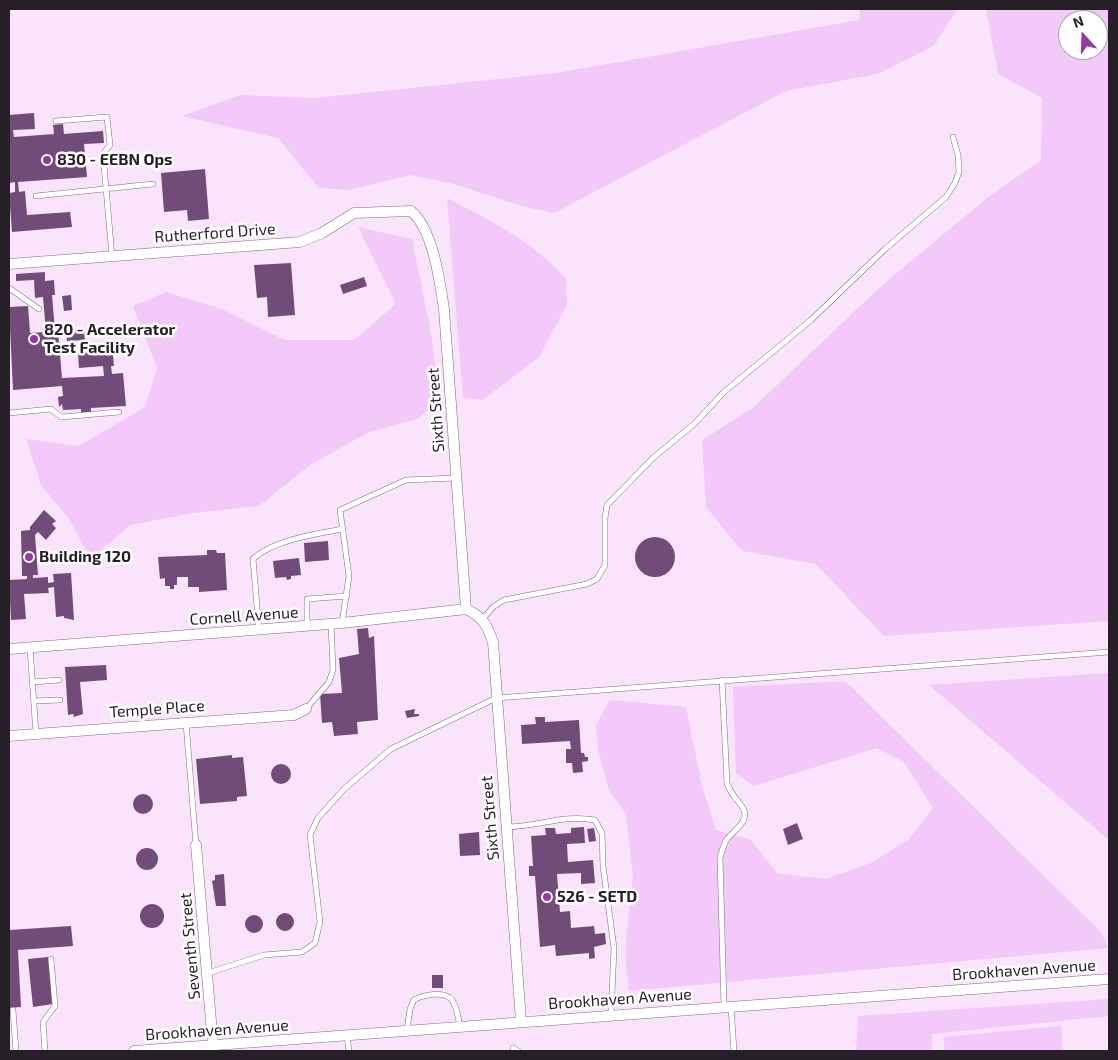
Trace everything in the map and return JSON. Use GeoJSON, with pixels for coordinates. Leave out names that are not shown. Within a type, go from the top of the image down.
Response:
{"type":"FeatureCollection","features":[{"type":"Feature","properties":{"kind":"street","name":"Rutherford Drive"},"geometry":{"type":"LineString","coordinates":[[9,264],[300,242],[322,233],[354,212],[407,209],[414,213]]}},
{"type":"Feature","properties":{"kind":"street","name":"Sixth Street"},"geometry":{"type":"LineString","coordinates":[[414,213],[427,239],[440,278],[444,309],[466,609]]}},
{"type":"Feature","properties":{"kind":"street"},"geometry":{"type":"LineString","coordinates":[[466,609],[481,617]]}},
{"type":"Feature","properties":{"kind":"street","name":"Cornell Avenue"},"geometry":{"type":"LineString","coordinates":[[9,649],[331,624],[466,609]]}},
{"type":"Feature","properties":{"kind":"street","name":"Sixth Street"},"geometry":{"type":"LineString","coordinates":[[481,617],[487,625],[493,642],[521,1022]]}},
{"type":"Feature","properties":{"kind":"street","name":"Temple Place"},"geometry":{"type":"LineString","coordinates":[[9,736],[294,715],[306,709]]}},
{"type":"Feature","properties":{"kind":"street","name":"Seventh Street"},"geometry":{"type":"LineString","coordinates":[[196,845],[213,1048]]}},
{"type":"Feature","properties":{"kind":"street","name":"Brookhaven Avenue"},"geometry":{"type":"LineString","coordinates":[[134,1051],[213,1048],[408,1030],[1109,979]]}},
{"type":"Feature","properties":{"kind":"lane"},"geometry":{"type":"LineString","coordinates":[[56,122],[107,117],[110,145],[103,154],[112,256]]}},
{"type":"Feature","properties":{"kind":"lane"},"geometry":{"type":"LineString","coordinates":[[481,617],[504,600],[587,584],[597,578],[605,565],[604,518],[607,505],[653,458],[694,424],[738,380],[811,320],[885,250],[946,197],[955,184],[959,172],[958,155],[953,138]]}},
{"type":"Feature","properties":{"kind":"lane"},"geometry":{"type":"LineString","coordinates":[[36,196],[154,184]]}},
{"type":"Feature","properties":{"kind":"lane"},"geometry":{"type":"LineString","coordinates":[[9,290],[38,309]]}},
{"type":"Feature","properties":{"kind":"lane"},"geometry":{"type":"LineString","coordinates":[[9,413],[51,409],[62,417],[119,412]]}},
{"type":"Feature","properties":{"kind":"lane"},"geometry":{"type":"LineString","coordinates":[[342,623],[349,576],[340,510],[406,480],[456,478]]}},
{"type":"Feature","properties":{"kind":"lane"},"geometry":{"type":"LineString","coordinates":[[259,630],[253,559],[261,552],[294,540],[343,529]]}},
{"type":"Feature","properties":{"kind":"lane"},"geometry":{"type":"LineString","coordinates":[[307,626],[306,599],[347,596]]}},
{"type":"Feature","properties":{"kind":"lane"},"geometry":{"type":"LineString","coordinates":[[306,709],[329,682],[333,670],[331,624]]}},
{"type":"Feature","properties":{"kind":"lane"},"geometry":{"type":"LineString","coordinates":[[30,647],[36,734]]}},
{"type":"Feature","properties":{"kind":"lane"},"geometry":{"type":"LineString","coordinates":[[208,973],[264,955],[302,952],[315,943],[320,922],[310,835],[318,818],[344,789],[391,749],[496,698],[1109,652]]}},
{"type":"Feature","properties":{"kind":"lane"},"geometry":{"type":"LineString","coordinates":[[32,682],[58,680]]}},
{"type":"Feature","properties":{"kind":"lane"},"geometry":{"type":"LineString","coordinates":[[722,680],[727,783],[731,794],[744,810],[745,816],[744,821],[728,839],[720,858],[727,1007],[734,1051]]}},
{"type":"Feature","properties":{"kind":"lane"},"geometry":{"type":"LineString","coordinates":[[34,701],[60,700]]}},
{"type":"Feature","properties":{"kind":"lane"},"geometry":{"type":"LineString","coordinates":[[185,722],[196,845]]}},
{"type":"Feature","properties":{"kind":"lane"},"geometry":{"type":"LineString","coordinates":[[506,827],[522,827],[578,816],[595,820],[602,833],[603,866],[614,948],[611,1015]]}},
{"type":"Feature","properties":{"kind":"lane"},"geometry":{"type":"LineString","coordinates":[[45,1051],[44,1022],[55,1006],[51,958]]}},
{"type":"Feature","properties":{"kind":"lane"},"geometry":{"type":"LineString","coordinates":[[408,1030],[410,1009],[414,1000],[431,995],[446,996],[452,1000],[460,1026]]}},
{"type":"Feature","properties":{"kind":"lane"},"geometry":{"type":"LineString","coordinates":[[13,1010],[16,1051]]}},
{"type":"Feature","properties":{"kind":"lane"},"geometry":{"type":"LineString","coordinates":[[347,1035],[349,1051]]}},
{"type":"Feature","properties":{"kind":"shaded area"},"geometry":{"type":"Polygon","coordinates":[[[9,9],[1109,9],[1109,1051],[9,1051],[9,9]]]}},
{"type":"Feature","properties":{"kind":"shaded area"},"geometry":{"type":"Polygon","coordinates":[[[860,9],[957,9],[934,46],[877,74],[786,91],[554,213],[521,206],[454,184],[410,175],[349,190],[319,188],[278,138],[182,116],[240,95],[315,98],[556,73],[859,20],[860,9]]]}},
{"type":"Feature","properties":{"kind":"shaded area"},"geometry":{"type":"Polygon","coordinates":[[[986,9],[1109,9],[1109,621],[884,636],[816,564],[742,551],[706,507],[702,440],[753,408],[880,287],[987,198],[1041,160],[1042,98],[998,74],[986,9]]]}},
{"type":"Feature","properties":{"kind":"shaded area"},"geometry":{"type":"Polygon","coordinates":[[[447,198],[511,233],[539,253],[566,279],[567,305],[539,357],[483,400],[463,398],[447,198]]]}},
{"type":"Feature","properties":{"kind":"shaded area"},"geometry":{"type":"Polygon","coordinates":[[[358,227],[412,239],[432,339],[439,401],[417,419],[367,433],[310,465],[259,506],[193,513],[130,525],[91,559],[69,519],[41,485],[26,439],[79,446],[145,407],[157,368],[133,306],[166,292],[222,309],[285,340],[354,340],[396,304],[358,227]]]}},
{"type":"Feature","properties":{"kind":"shaded area"},"geometry":{"type":"Polygon","coordinates":[[[1109,673],[1109,840],[929,685],[1109,673]]]}},
{"type":"Feature","properties":{"kind":"shaded area"},"geometry":{"type":"Polygon","coordinates":[[[845,681],[1101,932],[1108,948],[629,991],[625,952],[633,876],[626,814],[609,790],[598,750],[596,725],[610,700],[686,707],[702,786],[716,830],[751,840],[777,873],[825,879],[871,863],[909,839],[933,808],[904,762],[877,748],[754,786],[736,773],[733,687],[845,681]]]}},
{"type":"Feature","properties":{"kind":"shaded area"},"geometry":{"type":"Polygon","coordinates":[[[1109,999],[1109,1016],[932,1034],[932,1051],[856,1051],[858,1016],[1109,999]]]}},
{"type":"Feature","properties":{"kind":"shaded area"},"geometry":{"type":"Polygon","coordinates":[[[1061,1026],[1063,1051],[945,1051],[943,1037],[1061,1026]]]}},
{"type":"Feature","properties":{"kind":"building","name":"830 - EEBN Ops"},"geometry":{"type":"Polygon","coordinates":[[[34,113],[35,129],[13,130],[14,137],[54,134],[53,125],[63,124],[64,134],[103,131],[104,143],[84,144],[87,177],[18,182],[19,192],[25,191],[27,215],[70,212],[72,227],[12,232],[9,193],[15,192],[15,182],[9,183],[9,115],[34,113]]]}},
{"type":"Feature","properties":{"kind":"building"},"geometry":{"type":"Polygon","coordinates":[[[205,169],[209,219],[188,221],[187,210],[164,212],[161,173],[205,169]]]}},
{"type":"Feature","properties":{"kind":"building"},"geometry":{"type":"Polygon","coordinates":[[[291,263],[295,315],[268,317],[267,297],[257,298],[254,265],[291,263]]]}},
{"type":"Feature","properties":{"kind":"building","name":"820 - Accelerator Test Facility"},"geometry":{"type":"Polygon","coordinates":[[[45,272],[45,281],[54,280],[55,295],[52,295],[55,331],[58,331],[62,378],[104,376],[103,366],[79,368],[78,353],[97,352],[97,346],[112,345],[114,366],[111,366],[112,374],[123,373],[126,406],[91,408],[91,413],[81,413],[81,409],[63,410],[62,404],[59,407],[58,397],[63,396],[62,386],[13,390],[9,307],[28,306],[30,333],[46,332],[43,297],[35,298],[34,280],[16,281],[16,274],[45,272]]]}},
{"type":"Feature","properties":{"kind":"building"},"geometry":{"type":"Polygon","coordinates":[[[364,277],[367,286],[343,294],[340,285],[364,277]]]}},
{"type":"Feature","properties":{"kind":"building"},"geometry":{"type":"Polygon","coordinates":[[[71,295],[72,310],[64,311],[62,296],[71,295]]]}},
{"type":"Feature","properties":{"kind":"building"},"geometry":{"type":"Polygon","coordinates":[[[84,330],[85,340],[67,341],[66,331],[84,330]]]}},
{"type":"Feature","properties":{"kind":"building","name":"Building 120"},"geometry":{"type":"Polygon","coordinates":[[[44,510],[56,521],[52,524],[56,528],[46,540],[38,532],[35,535],[38,575],[33,575],[33,578],[48,577],[48,583],[54,582],[53,574],[71,573],[74,620],[64,618],[64,616],[56,617],[54,587],[48,588],[49,593],[24,594],[26,619],[11,620],[9,580],[27,579],[27,576],[22,576],[21,531],[30,530],[30,527],[44,510]]]}},
{"type":"Feature","properties":{"kind":"building"},"geometry":{"type":"Polygon","coordinates":[[[655,537],[669,543],[675,557],[669,571],[655,577],[641,571],[635,557],[641,543],[655,537]]]}},
{"type":"Feature","properties":{"kind":"building"},"geometry":{"type":"Polygon","coordinates":[[[328,541],[329,560],[305,562],[304,543],[328,541]]]}},
{"type":"Feature","properties":{"kind":"building"},"geometry":{"type":"Polygon","coordinates":[[[207,550],[225,553],[227,590],[199,592],[199,587],[188,587],[188,577],[177,577],[177,585],[174,585],[174,589],[170,589],[170,586],[165,586],[165,578],[160,579],[158,557],[207,555],[207,550]]]}},
{"type":"Feature","properties":{"kind":"building"},"geometry":{"type":"Polygon","coordinates":[[[299,558],[301,575],[291,576],[291,579],[287,580],[286,577],[275,578],[273,561],[299,558]]]}},
{"type":"Feature","properties":{"kind":"building"},"geometry":{"type":"Polygon","coordinates":[[[368,628],[369,638],[374,636],[378,720],[357,722],[358,734],[334,736],[332,722],[322,723],[320,694],[342,693],[339,658],[359,654],[357,629],[368,628]]]}},
{"type":"Feature","properties":{"kind":"building"},"geometry":{"type":"Polygon","coordinates":[[[106,665],[107,680],[80,682],[83,714],[74,717],[73,714],[68,715],[65,667],[106,665]]]}},
{"type":"Feature","properties":{"kind":"building"},"geometry":{"type":"Polygon","coordinates":[[[415,709],[414,714],[419,714],[419,716],[407,718],[405,711],[415,709]]]}},
{"type":"Feature","properties":{"kind":"building"},"geometry":{"type":"Polygon","coordinates":[[[535,717],[545,717],[545,722],[579,720],[581,753],[588,757],[588,761],[582,762],[583,772],[573,773],[572,763],[566,763],[566,749],[571,749],[570,741],[522,744],[521,725],[536,724],[535,717]]]}},
{"type":"Feature","properties":{"kind":"building"},"geometry":{"type":"Polygon","coordinates":[[[232,755],[232,758],[243,757],[247,796],[237,797],[237,801],[200,804],[196,759],[232,755]]]}},
{"type":"Feature","properties":{"kind":"building"},"geometry":{"type":"Polygon","coordinates":[[[281,764],[288,767],[291,774],[288,781],[281,784],[274,781],[271,774],[274,767],[281,764]]]}},
{"type":"Feature","properties":{"kind":"building"},"geometry":{"type":"Polygon","coordinates":[[[143,794],[150,797],[153,804],[150,811],[143,814],[136,811],[133,804],[136,797],[143,794]]]}},
{"type":"Feature","properties":{"kind":"building"},"geometry":{"type":"Polygon","coordinates":[[[797,823],[803,839],[788,845],[783,829],[797,823]]]}},
{"type":"Feature","properties":{"kind":"building","name":"526 - SETD"},"geometry":{"type":"Polygon","coordinates":[[[584,827],[585,843],[567,844],[568,862],[593,860],[595,883],[581,884],[581,873],[557,874],[560,912],[570,911],[571,928],[594,926],[595,934],[605,933],[606,944],[594,947],[595,958],[589,959],[589,953],[556,956],[555,945],[540,947],[535,876],[529,876],[529,866],[533,866],[531,836],[546,835],[545,828],[555,828],[556,834],[571,833],[571,828],[584,827]]]}},
{"type":"Feature","properties":{"kind":"building"},"geometry":{"type":"Polygon","coordinates":[[[594,828],[596,841],[589,842],[587,829],[594,828]]]}},
{"type":"Feature","properties":{"kind":"building"},"geometry":{"type":"Polygon","coordinates":[[[479,832],[480,855],[460,856],[459,834],[479,832]]]}},
{"type":"Feature","properties":{"kind":"building"},"geometry":{"type":"Polygon","coordinates":[[[147,848],[155,851],[158,859],[155,867],[147,870],[139,867],[136,859],[139,851],[147,848]]]}},
{"type":"Feature","properties":{"kind":"building"},"geometry":{"type":"Polygon","coordinates":[[[224,874],[226,906],[216,906],[212,881],[215,880],[215,875],[224,874]]]}},
{"type":"Feature","properties":{"kind":"building"},"geometry":{"type":"Polygon","coordinates":[[[152,904],[157,905],[163,911],[163,921],[157,927],[152,928],[147,927],[141,921],[140,916],[141,911],[147,905],[152,904]]]}},
{"type":"Feature","properties":{"kind":"building"},"geometry":{"type":"Polygon","coordinates":[[[281,913],[289,913],[294,918],[292,929],[281,931],[276,926],[276,918],[281,913]]]}},
{"type":"Feature","properties":{"kind":"building"},"geometry":{"type":"Polygon","coordinates":[[[250,915],[258,915],[263,920],[261,931],[250,933],[245,928],[245,920],[250,915]]]}},
{"type":"Feature","properties":{"kind":"building"},"geometry":{"type":"Polygon","coordinates":[[[71,926],[73,946],[18,950],[21,1007],[9,1008],[9,930],[71,926]]]}},
{"type":"Feature","properties":{"kind":"building"},"geometry":{"type":"Polygon","coordinates":[[[48,957],[53,1004],[33,1007],[28,959],[48,957]]]}},
{"type":"Feature","properties":{"kind":"building"},"geometry":{"type":"Polygon","coordinates":[[[432,975],[443,975],[443,988],[432,988],[432,975]]]}},
{"type":"Feature","properties":{"kind":"place","name":"830 - EEBN Ops"},"geometry":{"type":"Point","coordinates":[47,160]}},
{"type":"Feature","properties":{"kind":"place","name":"820 - Accelerator Test Facility"},"geometry":{"type":"Point","coordinates":[34,339]}},
{"type":"Feature","properties":{"kind":"place","name":"Building 120"},"geometry":{"type":"Point","coordinates":[29,557]}},
{"type":"Feature","properties":{"kind":"place","name":"526 - SETD"},"geometry":{"type":"Point","coordinates":[547,897]}}]}
